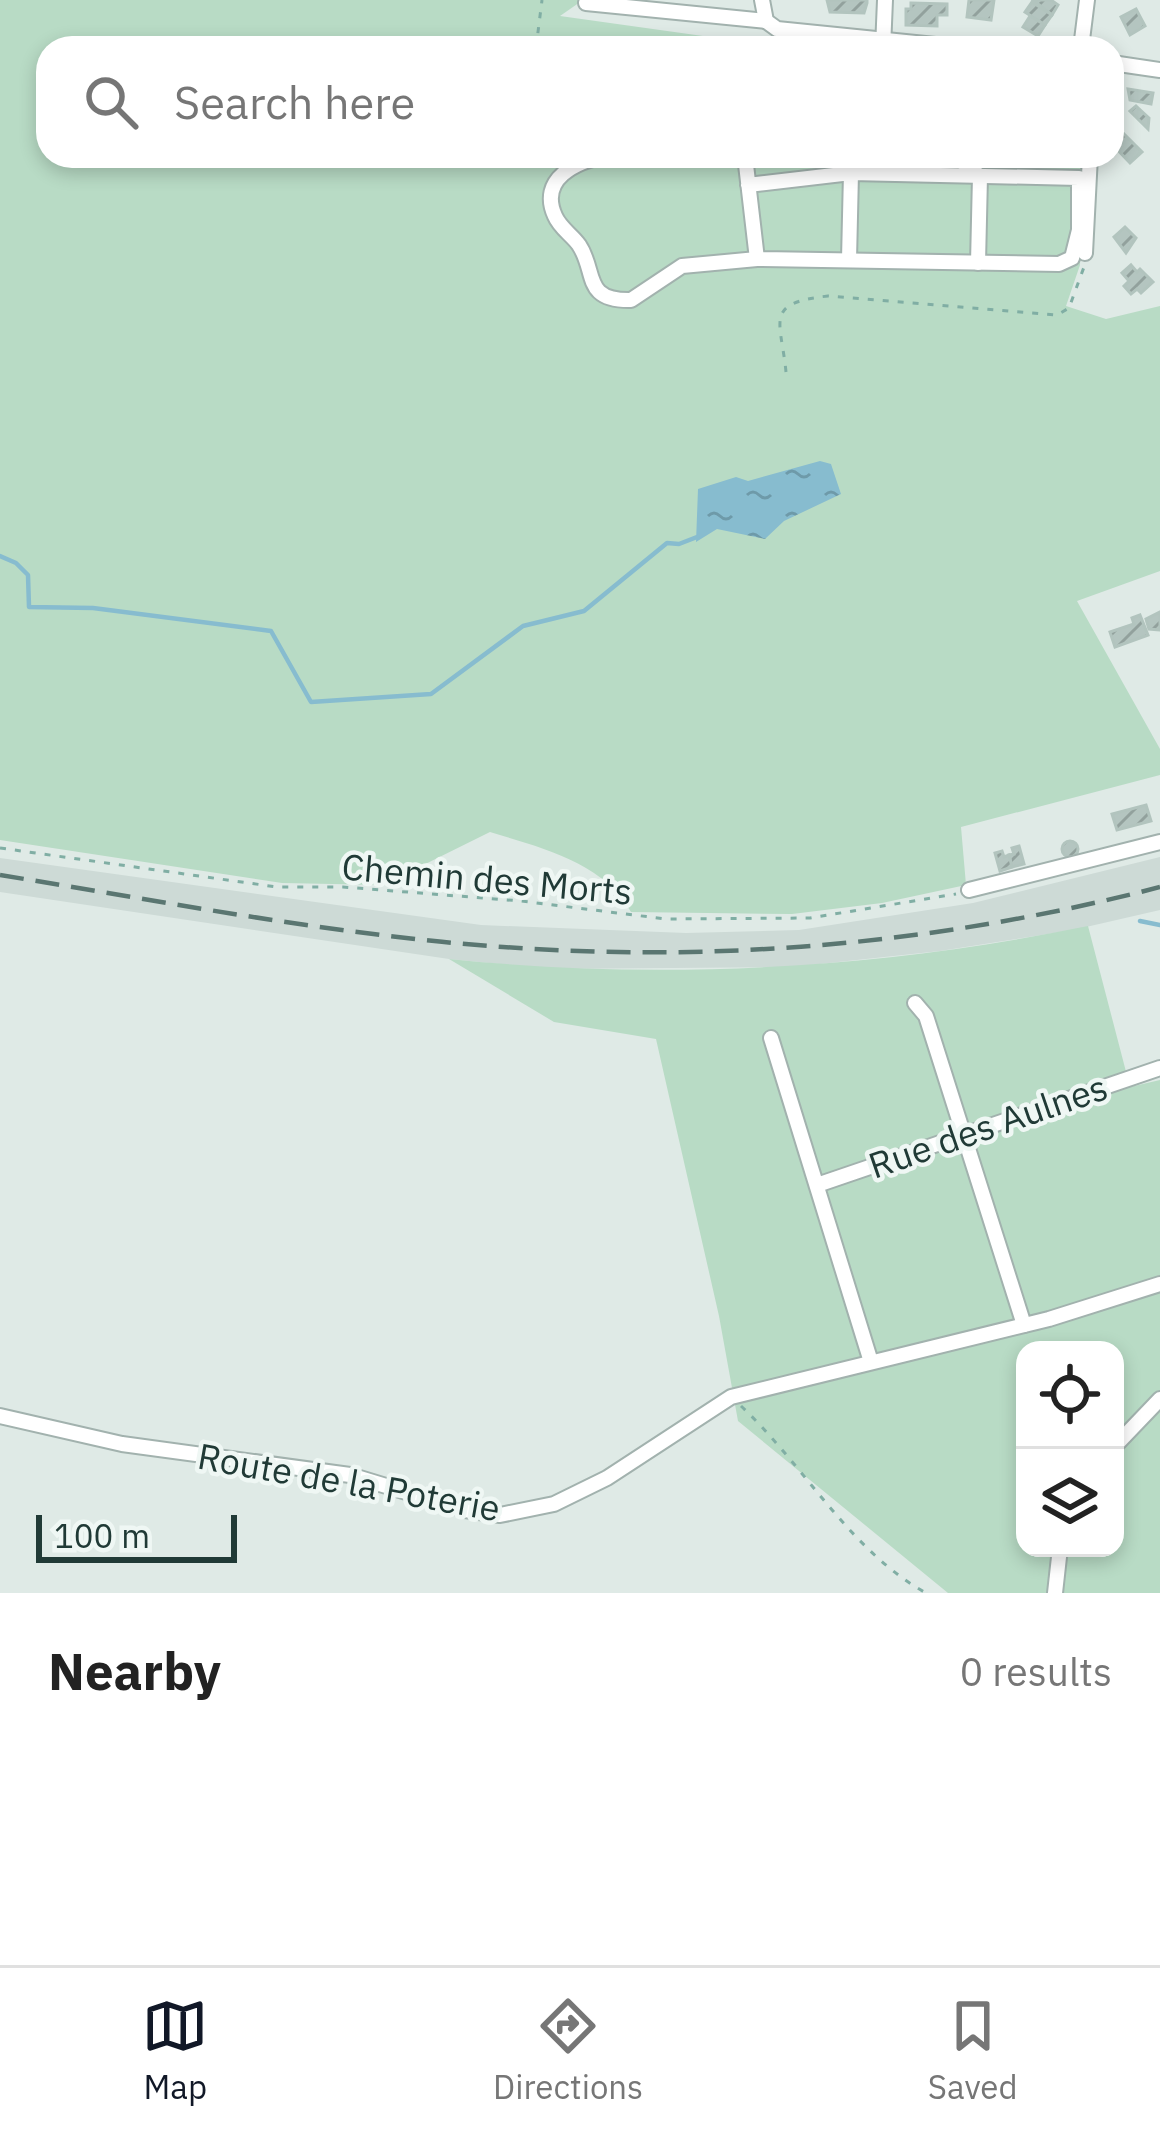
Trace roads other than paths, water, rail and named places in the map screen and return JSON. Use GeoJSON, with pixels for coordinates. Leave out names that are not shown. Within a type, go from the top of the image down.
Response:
{"type":"FeatureCollection","features":[{"type":"Feature","properties":{"kind":"street"},"geometry":{"type":"LineString","coordinates":[[762,0],[766,21]]}},
{"type":"Feature","properties":{"kind":"street"},"geometry":{"type":"LineString","coordinates":[[883,36],[885,0]]}},
{"type":"Feature","properties":{"kind":"street"},"geometry":{"type":"LineString","coordinates":[[1083,36],[1088,0]]}},
{"type":"Feature","properties":{"kind":"street"},"geometry":{"type":"LineString","coordinates":[[586,3],[766,21],[782,30],[825,36]]}},
{"type":"Feature","properties":{"kind":"street"},"geometry":{"type":"LineString","coordinates":[[1124,65],[1160,70]]}},
{"type":"Feature","properties":{"kind":"street"},"geometry":{"type":"LineString","coordinates":[[572,168],[556,180],[551,194],[555,217],[580,247],[588,276],[599,292],[631,300],[682,266],[757,259],[1065,263],[1074,254],[1080,217],[1079,178],[851,173],[748,185]]}},
{"type":"Feature","properties":{"kind":"street"},"geometry":{"type":"LineString","coordinates":[[746,168],[757,259]]}},
{"type":"Feature","properties":{"kind":"street"},"geometry":{"type":"LineString","coordinates":[[970,168],[980,176]]}},
{"type":"Feature","properties":{"kind":"street"},"geometry":{"type":"LineString","coordinates":[[1085,253],[1089,168]]}},
{"type":"Feature","properties":{"kind":"street"},"geometry":{"type":"LineString","coordinates":[[849,260],[851,173]]}},
{"type":"Feature","properties":{"kind":"street"},"geometry":{"type":"LineString","coordinates":[[978,263],[980,176]]}},
{"type":"Feature","properties":{"kind":"street"},"geometry":{"type":"LineString","coordinates":[[969,890],[1160,842]]}},
{"type":"Feature","properties":{"kind":"street"},"geometry":{"type":"LineString","coordinates":[[915,1004],[926,1016],[1024,1325]]}},
{"type":"Feature","properties":{"kind":"street"},"geometry":{"type":"LineString","coordinates":[[771,1038],[871,1362]]}},
{"type":"Feature","properties":{"kind":"street","name":"Rue des Aulnes"},"geometry":{"type":"LineString","coordinates":[[817,1185],[1160,1068]]}},
{"type":"Feature","properties":{"kind":"street","name":"Route de la Poterie"},"geometry":{"type":"LineString","coordinates":[[0,1416],[122,1444],[350,1475],[465,1510],[500,1515],[554,1504],[607,1478],[731,1397],[1024,1325],[1160,1284]]}},
{"type":"Feature","properties":{"kind":"street"},"geometry":{"type":"LineString","coordinates":[[1124,1437],[1160,1399]]}},
{"type":"Feature","properties":{"kind":"street"},"geometry":{"type":"LineString","coordinates":[[1054,1593],[1059,1557]]}},
{"type":"Feature","properties":{"kind":"water"},"geometry":{"type":"Polygon","coordinates":[[[820,461],[831,464],[841,494],[784,521],[765,539],[717,529],[696,542],[698,489],[820,461]]]}},
{"type":"Feature","properties":{"kind":"waterway"},"geometry":{"type":"LineString","coordinates":[[0,556],[28,575],[29,607],[93,608],[271,631],[311,702],[431,694],[523,626],[584,611],[667,543],[697,537]]}},
{"type":"Feature","properties":{"kind":"waterway"},"geometry":{"type":"LineString","coordinates":[[1140,921],[1160,925]]}},
{"type":"Feature","properties":{"kind":"railway"},"geometry":{"type":"LineString","coordinates":[[0,875],[377,934],[503,947],[669,952],[751,950],[916,935],[1160,887]]}}]}
